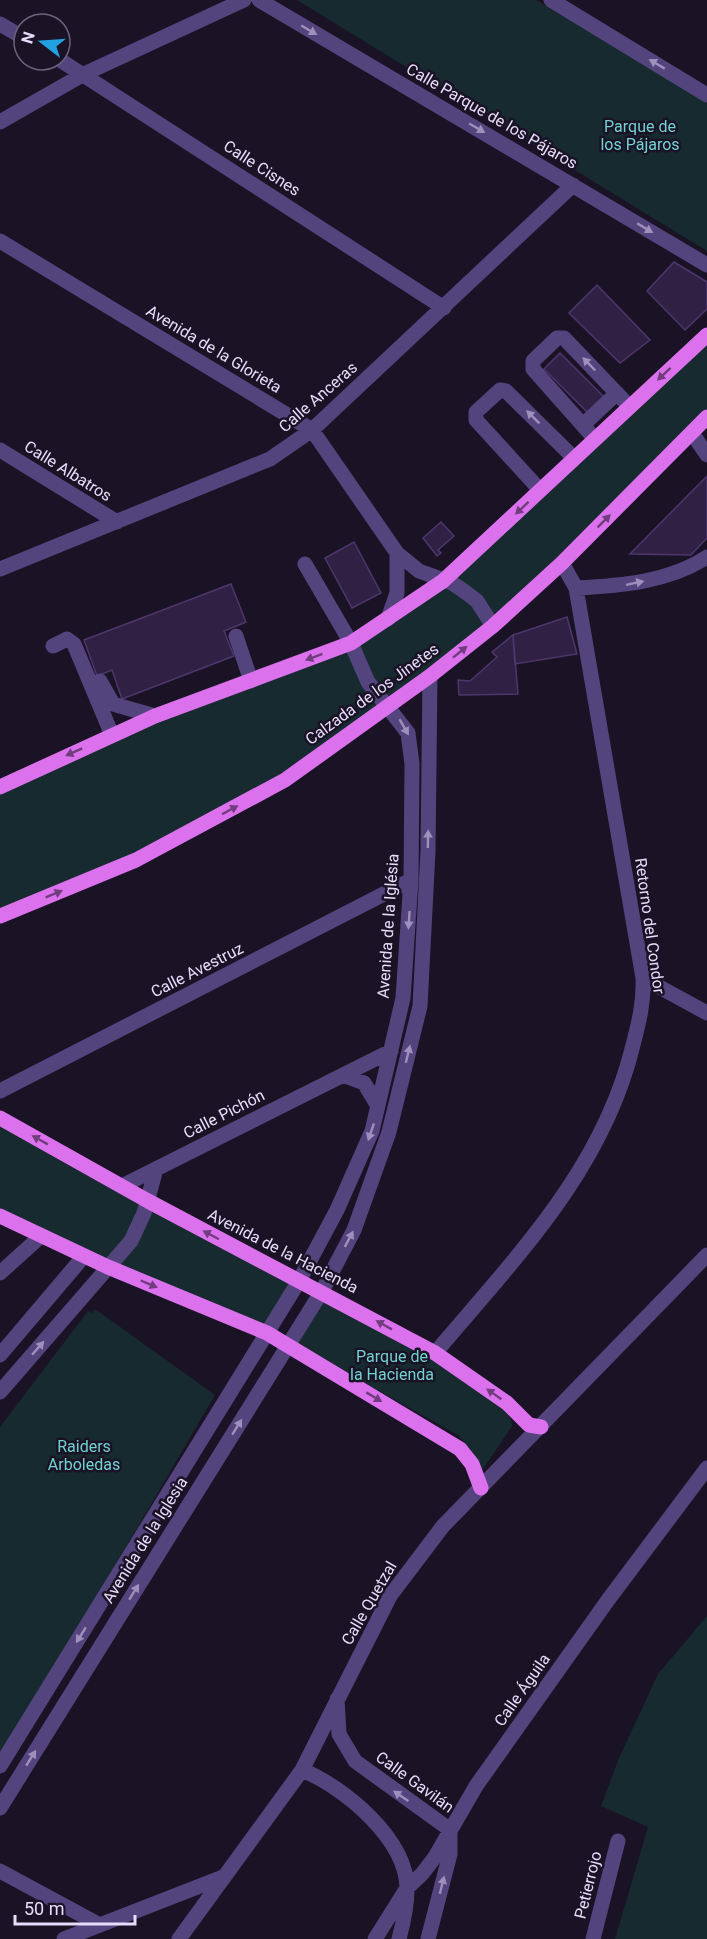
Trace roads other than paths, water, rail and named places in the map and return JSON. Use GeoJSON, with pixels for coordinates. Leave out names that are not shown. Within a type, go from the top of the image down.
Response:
{"type":"FeatureCollection","features":[{"type":"Feature","properties":{"kind":"main road"},"geometry":{"type":"LineString","coordinates":[[0,787],[154,716],[351,643],[443,581],[707,335]]}},
{"type":"Feature","properties":{"kind":"main road","name":"Calzada de los Jinetes"},"geometry":{"type":"LineString","coordinates":[[0,916],[136,860],[275,785],[430,676],[493,626],[562,563],[707,417]]}},
{"type":"Feature","properties":{"kind":"main road","name":"Avenida de la Hacienda"},"geometry":{"type":"LineString","coordinates":[[0,1118],[148,1201],[322,1291],[435,1353],[507,1403],[529,1425],[544,1424]]}},
{"type":"Feature","properties":{"kind":"main road"},"geometry":{"type":"LineString","coordinates":[[0,1216],[108,1267],[267,1333],[460,1449],[471,1464],[481,1488]]}},
{"type":"Feature","properties":{"kind":"street"},"geometry":{"type":"LineString","coordinates":[[0,122],[84,74],[244,0]]}},
{"type":"Feature","properties":{"kind":"street","name":"Calle Parque de los Pájaros"},"geometry":{"type":"LineString","coordinates":[[259,0],[707,265]]}},
{"type":"Feature","properties":{"kind":"street"},"geometry":{"type":"LineString","coordinates":[[551,0],[707,94]]}},
{"type":"Feature","properties":{"kind":"street","name":"Calle Cisnes"},"geometry":{"type":"LineString","coordinates":[[72,67],[444,308]]}},
{"type":"Feature","properties":{"kind":"street","name":"Calle Anceras"},"geometry":{"type":"LineString","coordinates":[[0,569],[270,459],[312,430],[573,185]]}},
{"type":"Feature","properties":{"kind":"street","name":"Avenida de la Glorieta"},"geometry":{"type":"LineString","coordinates":[[0,241],[312,430],[397,553],[419,571],[452,583],[477,601],[493,626]]}},
{"type":"Feature","properties":{"kind":"street"},"geometry":{"type":"LineString","coordinates":[[595,439],[533,369],[533,361],[561,336],[629,406]]}},
{"type":"Feature","properties":{"kind":"street"},"geometry":{"type":"LineString","coordinates":[[540,490],[476,420],[476,412],[500,390],[506,391],[574,458]]}},
{"type":"Feature","properties":{"kind":"street"},"geometry":{"type":"LineString","coordinates":[[583,425],[617,393]]}},
{"type":"Feature","properties":{"kind":"street"},"geometry":{"type":"LineString","coordinates":[[692,433],[707,454]]}},
{"type":"Feature","properties":{"kind":"street","name":"Calle Albatros"},"geometry":{"type":"LineString","coordinates":[[0,450],[117,522]]}},
{"type":"Feature","properties":{"kind":"street"},"geometry":{"type":"LineString","coordinates":[[388,619],[397,593],[397,553]]}},
{"type":"Feature","properties":{"kind":"street"},"geometry":{"type":"LineString","coordinates":[[576,588],[618,586],[664,576],[707,557]]}},
{"type":"Feature","properties":{"kind":"street","name":"Retorno del Condor"},"geometry":{"type":"LineString","coordinates":[[435,1353],[572,1186],[604,1131],[629,1064],[644,1001],[643,978],[576,588],[562,563]]}},
{"type":"Feature","properties":{"kind":"street","name":"Avenida de la Iglésia"},"geometry":{"type":"LineString","coordinates":[[299,1281],[337,1210],[372,1131],[403,998],[411,880],[412,764],[408,733],[397,716],[386,706],[368,682],[351,643],[305,564]]}},
{"type":"Feature","properties":{"kind":"street"},"geometry":{"type":"LineString","coordinates":[[236,636],[251,681]]}},
{"type":"Feature","properties":{"kind":"street"},"geometry":{"type":"LineString","coordinates":[[53,646],[67,639],[75,644],[112,735]]}},
{"type":"Feature","properties":{"kind":"street"},"geometry":{"type":"LineString","coordinates":[[322,1291],[354,1230],[389,1132],[420,1006],[428,851],[430,676]]}},
{"type":"Feature","properties":{"kind":"street"},"geometry":{"type":"LineString","coordinates":[[100,681],[113,704],[154,716]]}},
{"type":"Feature","properties":{"kind":"street","name":"Calle Avestruz"},"geometry":{"type":"LineString","coordinates":[[0,1091],[411,880]]}},
{"type":"Feature","properties":{"kind":"street"},"geometry":{"type":"LineString","coordinates":[[643,978],[707,1012]]}},
{"type":"Feature","properties":{"kind":"street","name":"Calle Pichón"},"geometry":{"type":"LineString","coordinates":[[122,1186],[391,1051]]}},
{"type":"Feature","properties":{"kind":"street"},"geometry":{"type":"LineString","coordinates":[[343,1075],[364,1083],[378,1106]]}},
{"type":"Feature","properties":{"kind":"street"},"geometry":{"type":"LineString","coordinates":[[0,1392],[131,1241],[148,1201],[156,1169]]}},
{"type":"Feature","properties":{"kind":"street"},"geometry":{"type":"LineString","coordinates":[[0,1273],[41,1236]]}},
{"type":"Feature","properties":{"kind":"street","name":"Calle Quetzal"},"geometry":{"type":"LineString","coordinates":[[179,1939],[302,1770],[390,1596],[402,1578],[443,1526],[707,1255]]}},
{"type":"Feature","properties":{"kind":"street"},"geometry":{"type":"LineString","coordinates":[[0,1355],[84,1256]]}},
{"type":"Feature","properties":{"kind":"street","name":"Avenida de la Iglesia"},"geometry":{"type":"LineString","coordinates":[[0,1766],[299,1281]]}},
{"type":"Feature","properties":{"kind":"street","name":"Avenida de la Iglesia"},"geometry":{"type":"LineString","coordinates":[[0,1808],[322,1291]]}},
{"type":"Feature","properties":{"kind":"street","name":"Calle Águila"},"geometry":{"type":"LineString","coordinates":[[375,1939],[407,1888],[435,1857],[449,1829],[476,1786],[608,1600],[707,1467]]}},
{"type":"Feature","properties":{"kind":"street","name":"Calle Gavilán"},"geometry":{"type":"LineString","coordinates":[[337,1699],[339,1734],[344,1746],[355,1761],[449,1829]]}},
{"type":"Feature","properties":{"kind":"street"},"geometry":{"type":"LineString","coordinates":[[302,1770],[324,1779],[338,1789],[392,1840],[407,1888],[399,1939]]}},
{"type":"Feature","properties":{"kind":"street"},"geometry":{"type":"LineString","coordinates":[[428,1939],[450,1854],[449,1829]]}},
{"type":"Feature","properties":{"kind":"street","name":"Petierrojo"},"geometry":{"type":"LineString","coordinates":[[593,1939],[618,1841]]}},
{"type":"Feature","properties":{"kind":"street"},"geometry":{"type":"LineString","coordinates":[[0,1871],[100,1925]]}},
{"type":"Feature","properties":{"kind":"street"},"geometry":{"type":"LineString","coordinates":[[64,1939],[223,1877]]}},
{"type":"Feature","properties":{"kind":"park label","name":"Parque de los Pájaros"},"geometry":{"type":"Point","coordinates":[640,135]}},
{"type":"Feature","properties":{"kind":"park label","name":"Parque de la Hacienda"},"geometry":{"type":"Point","coordinates":[392,1365]}},
{"type":"Feature","properties":{"kind":"park label","name":"Raiders Arboledas"},"geometry":{"type":"Point","coordinates":[84,1455]}}]}
